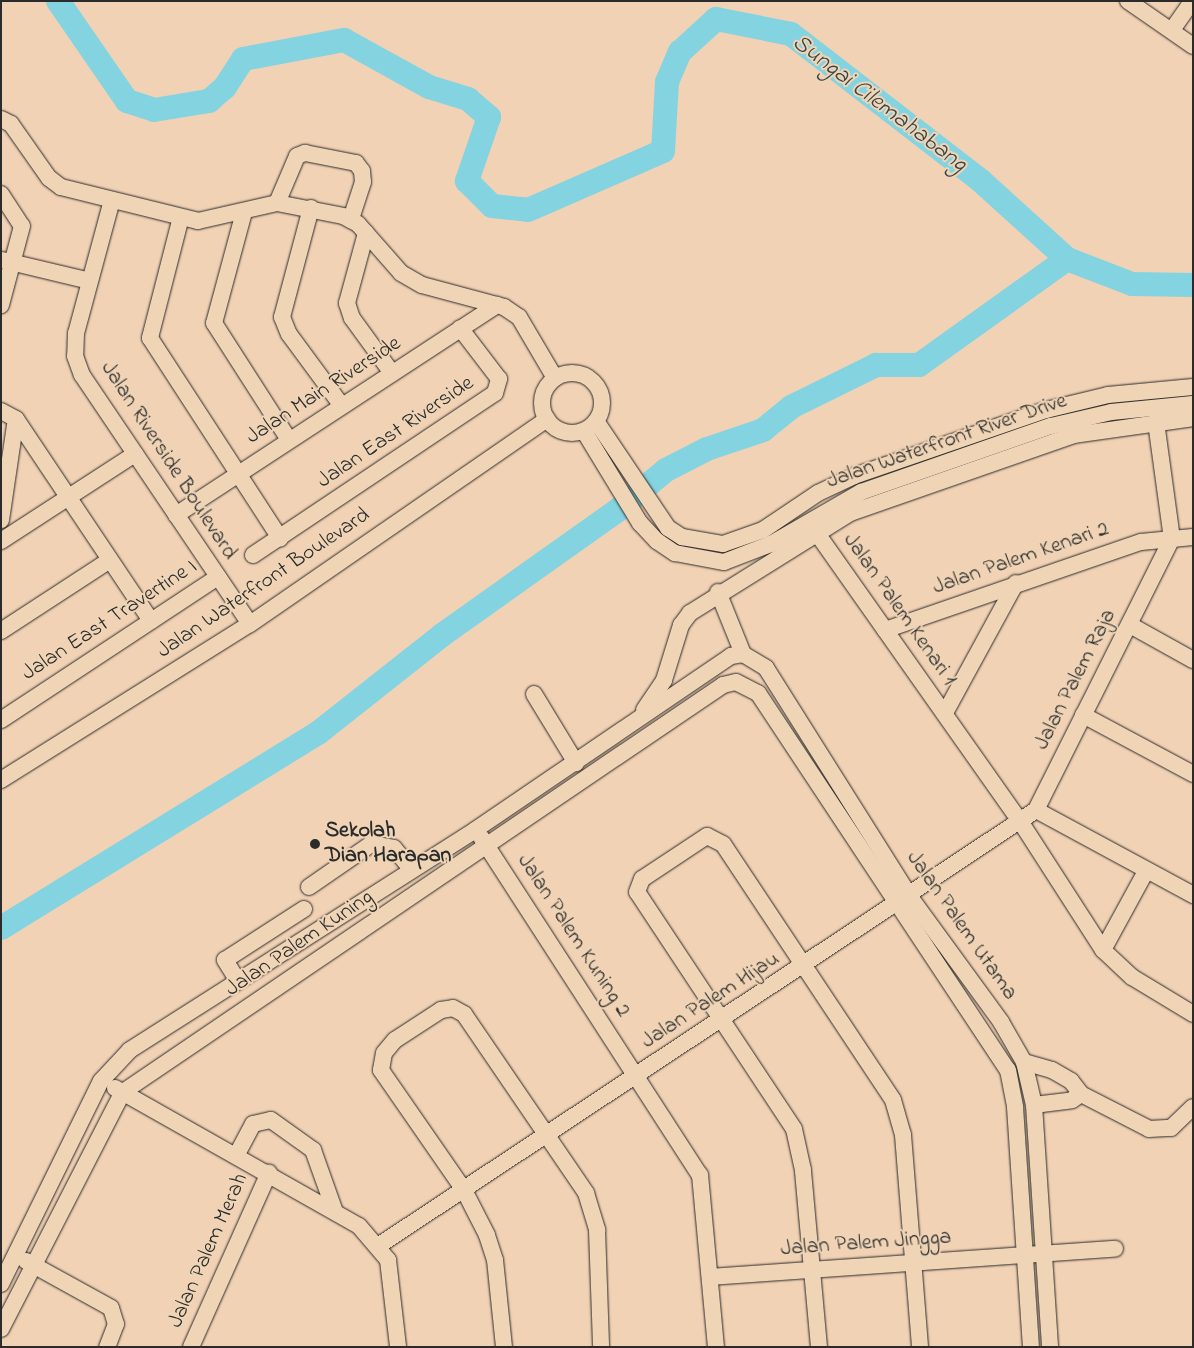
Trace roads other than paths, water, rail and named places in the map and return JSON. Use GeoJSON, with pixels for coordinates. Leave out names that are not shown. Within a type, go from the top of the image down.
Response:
{"type":"FeatureCollection","features":[{"type":"Feature","properties":{"kind":"street"},"geometry":{"type":"LineString","coordinates":[[1128,1],[1193,46]]}},
{"type":"Feature","properties":{"kind":"street"},"geometry":{"type":"LineString","coordinates":[[1172,30],[1192,1]]}},
{"type":"Feature","properties":{"kind":"street"},"geometry":{"type":"LineString","coordinates":[[1,119],[11,124],[49,178],[61,187],[198,221],[277,203],[311,208],[351,220],[401,273],[422,285],[497,305],[518,317],[555,378]]}},
{"type":"Feature","properties":{"kind":"street"},"geometry":{"type":"LineString","coordinates":[[277,203],[297,156],[305,153],[356,163],[362,171],[363,182],[351,220]]}},
{"type":"Feature","properties":{"kind":"street"},"geometry":{"type":"LineString","coordinates":[[1,194],[21,219],[7,261],[1,305]]}},
{"type":"Feature","properties":{"kind":"street","name":"Jalan Riverside Boulevard"},"geometry":{"type":"LineString","coordinates":[[112,200],[90,281],[75,356],[82,375],[250,624]]}},
{"type":"Feature","properties":{"kind":"street"},"geometry":{"type":"LineString","coordinates":[[311,208],[282,317],[289,334],[342,406]]}},
{"type":"Feature","properties":{"kind":"street"},"geometry":{"type":"LineString","coordinates":[[244,212],[214,323],[289,440]]}},
{"type":"Feature","properties":{"kind":"street"},"geometry":{"type":"LineString","coordinates":[[181,217],[150,338],[280,538]]}},
{"type":"Feature","properties":{"kind":"street"},"geometry":{"type":"LineString","coordinates":[[366,234],[347,303],[352,318],[392,373]]}},
{"type":"Feature","properties":{"kind":"street"},"geometry":{"type":"LineString","coordinates":[[7,261],[90,281]]}},
{"type":"Feature","properties":{"kind":"street","name":"Jalan Main Riverside"},"geometry":{"type":"LineString","coordinates":[[176,515],[497,305]]}},
{"type":"Feature","properties":{"kind":"street","name":"Jalan East Riverside"},"geometry":{"type":"LineString","coordinates":[[253,555],[495,394],[499,379],[460,328]]}},
{"type":"Feature","properties":{"kind":"street"},"geometry":{"type":"LineString","coordinates":[[579,373],[591,379],[602,400],[590,426],[564,432],[547,419],[542,397],[555,378],[579,373]]}},
{"type":"Feature","properties":{"kind":"street","name":"Jalan Waterfront River Drive"},"geometry":{"type":"LineString","coordinates":[[590,426],[627,470],[655,513],[682,537],[723,544],[763,530],[818,493],[854,476],[1046,410],[1108,395],[1193,387]]}},
{"type":"Feature","properties":{"kind":"street","name":"Jalan Waterfront River Drive"},"geometry":{"type":"LineString","coordinates":[[590,426],[613,479],[640,523],[675,553],[724,562],[771,544],[861,492],[1051,426],[1111,412],[1193,404]]}},
{"type":"Feature","properties":{"kind":"street"},"geometry":{"type":"LineString","coordinates":[[1,411],[16,419],[150,621]]}},
{"type":"Feature","properties":{"kind":"street","name":"Jalan Palem Kuning"},"geometry":{"type":"LineString","coordinates":[[639,717],[664,680],[681,625],[718,592],[850,513],[1047,443],[1156,422],[1193,418]]}},
{"type":"Feature","properties":{"kind":"street"},"geometry":{"type":"LineString","coordinates":[[1,520],[16,419]]}},
{"type":"Feature","properties":{"kind":"street","name":"Jalan Waterfront Boulevard"},"geometry":{"type":"LineString","coordinates":[[1,780],[250,624],[547,419]]}},
{"type":"Feature","properties":{"kind":"street"},"geometry":{"type":"LineString","coordinates":[[1156,422],[1172,539],[1193,548]]}},
{"type":"Feature","properties":{"kind":"street"},"geometry":{"type":"LineString","coordinates":[[1,541],[136,454]]}},
{"type":"Feature","properties":{"kind":"street","name":"Jalan Palem Kenari 1"},"geometry":{"type":"LineString","coordinates":[[816,532],[1020,821],[1103,950],[1132,976],[1193,1014]]}},
{"type":"Feature","properties":{"kind":"street","name":"Jalan Palem Kenari 2"},"geometry":{"type":"LineString","coordinates":[[885,630],[1016,583],[1141,542],[1193,537]]}},
{"type":"Feature","properties":{"kind":"street","name":"Jalan Palem Raja"},"geometry":{"type":"LineString","coordinates":[[903,901],[1036,810],[1172,539]]}},
{"type":"Feature","properties":{"kind":"street"},"geometry":{"type":"LineString","coordinates":[[1141,542],[1155,571]]}},
{"type":"Feature","properties":{"kind":"street"},"geometry":{"type":"LineString","coordinates":[[1,631],[110,560]]}},
{"type":"Feature","properties":{"kind":"street","name":"Jalan East Travertine I"},"geometry":{"type":"LineString","coordinates":[[1,720],[218,577]]}},
{"type":"Feature","properties":{"kind":"street","name":"Jalan Palem Kenari 1"},"geometry":{"type":"LineString","coordinates":[[944,713],[1016,583]]}},
{"type":"Feature","properties":{"kind":"street"},"geometry":{"type":"LineString","coordinates":[[718,592],[748,656]]}},
{"type":"Feature","properties":{"kind":"street"},"geometry":{"type":"LineString","coordinates":[[1130,625],[1193,660]]}},
{"type":"Feature","properties":{"kind":"street","name":"Jalan Palem Kuning"},"geometry":{"type":"LineString","coordinates":[[1,1285],[100,1081],[130,1050],[475,830],[731,656],[748,656]]}},
{"type":"Feature","properties":{"kind":"street","name":"Jalan Palem Utama"},"geometry":{"type":"LineString","coordinates":[[748,656],[766,668],[903,901],[1008,1070],[1015,1107],[1031,1347]]}},
{"type":"Feature","properties":{"kind":"street","name":"Jalan Palem Kuning"},"geometry":{"type":"LineString","coordinates":[[1,1329],[123,1092],[723,685]]}},
{"type":"Feature","properties":{"kind":"street","name":"Jalan Palem Utama"},"geometry":{"type":"LineString","coordinates":[[723,685],[746,685],[758,694],[903,901],[1001,1022],[1024,1062],[1034,1105],[1050,1347]]}},
{"type":"Feature","properties":{"kind":"street"},"geometry":{"type":"LineString","coordinates":[[534,694],[576,763]]}},
{"type":"Feature","properties":{"kind":"street"},"geometry":{"type":"LineString","coordinates":[[1084,715],[1193,774]]}},
{"type":"Feature","properties":{"kind":"street"},"geometry":{"type":"LineString","coordinates":[[1036,810],[1193,895]]}},
{"type":"Feature","properties":{"kind":"street","name":"Jalan Palem Kuning 2"},"geometry":{"type":"LineString","coordinates":[[475,830],[488,846],[700,1175],[716,1347]]}},
{"type":"Feature","properties":{"kind":"street"},"geometry":{"type":"LineString","coordinates":[[819,1347],[814,1270],[803,1170],[794,1129],[720,1021],[637,892],[642,879],[697,839],[707,836],[723,844],[802,968],[881,1078],[896,1108],[904,1146],[920,1347]]}},
{"type":"Feature","properties":{"kind":"street"},"geometry":{"type":"LineString","coordinates":[[309,887],[371,844],[394,848],[412,870]]}},
{"type":"Feature","properties":{"kind":"street"},"geometry":{"type":"LineString","coordinates":[[1103,950],[1146,871]]}},
{"type":"Feature","properties":{"kind":"street","name":"Jalan Palem Hijau"},"geometry":{"type":"LineString","coordinates":[[378,1246],[903,901]]}},
{"type":"Feature","properties":{"kind":"street"},"geometry":{"type":"LineString","coordinates":[[238,981],[225,960],[304,909]]}},
{"type":"Feature","properties":{"kind":"street"},"geometry":{"type":"LineString","coordinates":[[504,1347],[495,1260],[464,1190],[381,1070],[384,1053],[395,1040],[441,1010],[453,1008],[464,1014],[550,1134],[595,1211],[602,1347]]}},
{"type":"Feature","properties":{"kind":"street"},"geometry":{"type":"LineString","coordinates":[[1024,1062],[1052,1070],[1071,1081],[1081,1094],[1154,1130],[1171,1128],[1193,1107]]}},
{"type":"Feature","properties":{"kind":"street"},"geometry":{"type":"LineString","coordinates":[[100,1081],[334,1209],[378,1246],[392,1274],[398,1347]]}},
{"type":"Feature","properties":{"kind":"street"},"geometry":{"type":"LineString","coordinates":[[1034,1105],[1072,1100],[1081,1094]]}},
{"type":"Feature","properties":{"kind":"street"},"geometry":{"type":"LineString","coordinates":[[236,1156],[253,1124],[271,1120],[313,1150],[334,1209]]}},
{"type":"Feature","properties":{"kind":"street","name":"Jalan Palem Merah"},"geometry":{"type":"LineString","coordinates":[[191,1347],[269,1174]]}},
{"type":"Feature","properties":{"kind":"street"},"geometry":{"type":"LineString","coordinates":[[1024,1255],[1115,1249]]}},
{"type":"Feature","properties":{"kind":"street","name":"Jalan Palem Jingga"},"geometry":{"type":"LineString","coordinates":[[710,1277],[1024,1255]]}},
{"type":"Feature","properties":{"kind":"street"},"geometry":{"type":"LineString","coordinates":[[15,1256],[111,1308],[117,1319],[107,1347]]}},
{"type":"Feature","properties":{"kind":"street"},"geometry":{"type":"LineString","coordinates":[[1,1285],[19,1293]]}},
{"type":"Feature","properties":{"kind":"waterway","name":"Sungai Cilemahabang"},"geometry":{"type":"LineString","coordinates":[[58,1],[127,101],[154,110],[209,101],[225,87],[243,59],[344,40],[429,87],[468,99],[489,117],[467,181],[492,206],[528,210],[663,151],[667,82],[680,52],[716,19],[791,34],[981,181],[1067,259],[1132,284],[1193,285]]}},
{"type":"Feature","properties":{"kind":"waterway"},"geometry":{"type":"LineString","coordinates":[[1,928],[318,733],[442,635],[618,510],[666,470],[707,449],[763,430],[791,407],[876,365],[919,365],[1067,259]]}},
{"type":"Feature","properties":{"kind":"place","name":"Sekolah Dian Harapan"},"geometry":{"type":"Point","coordinates":[315,844]}}]}
